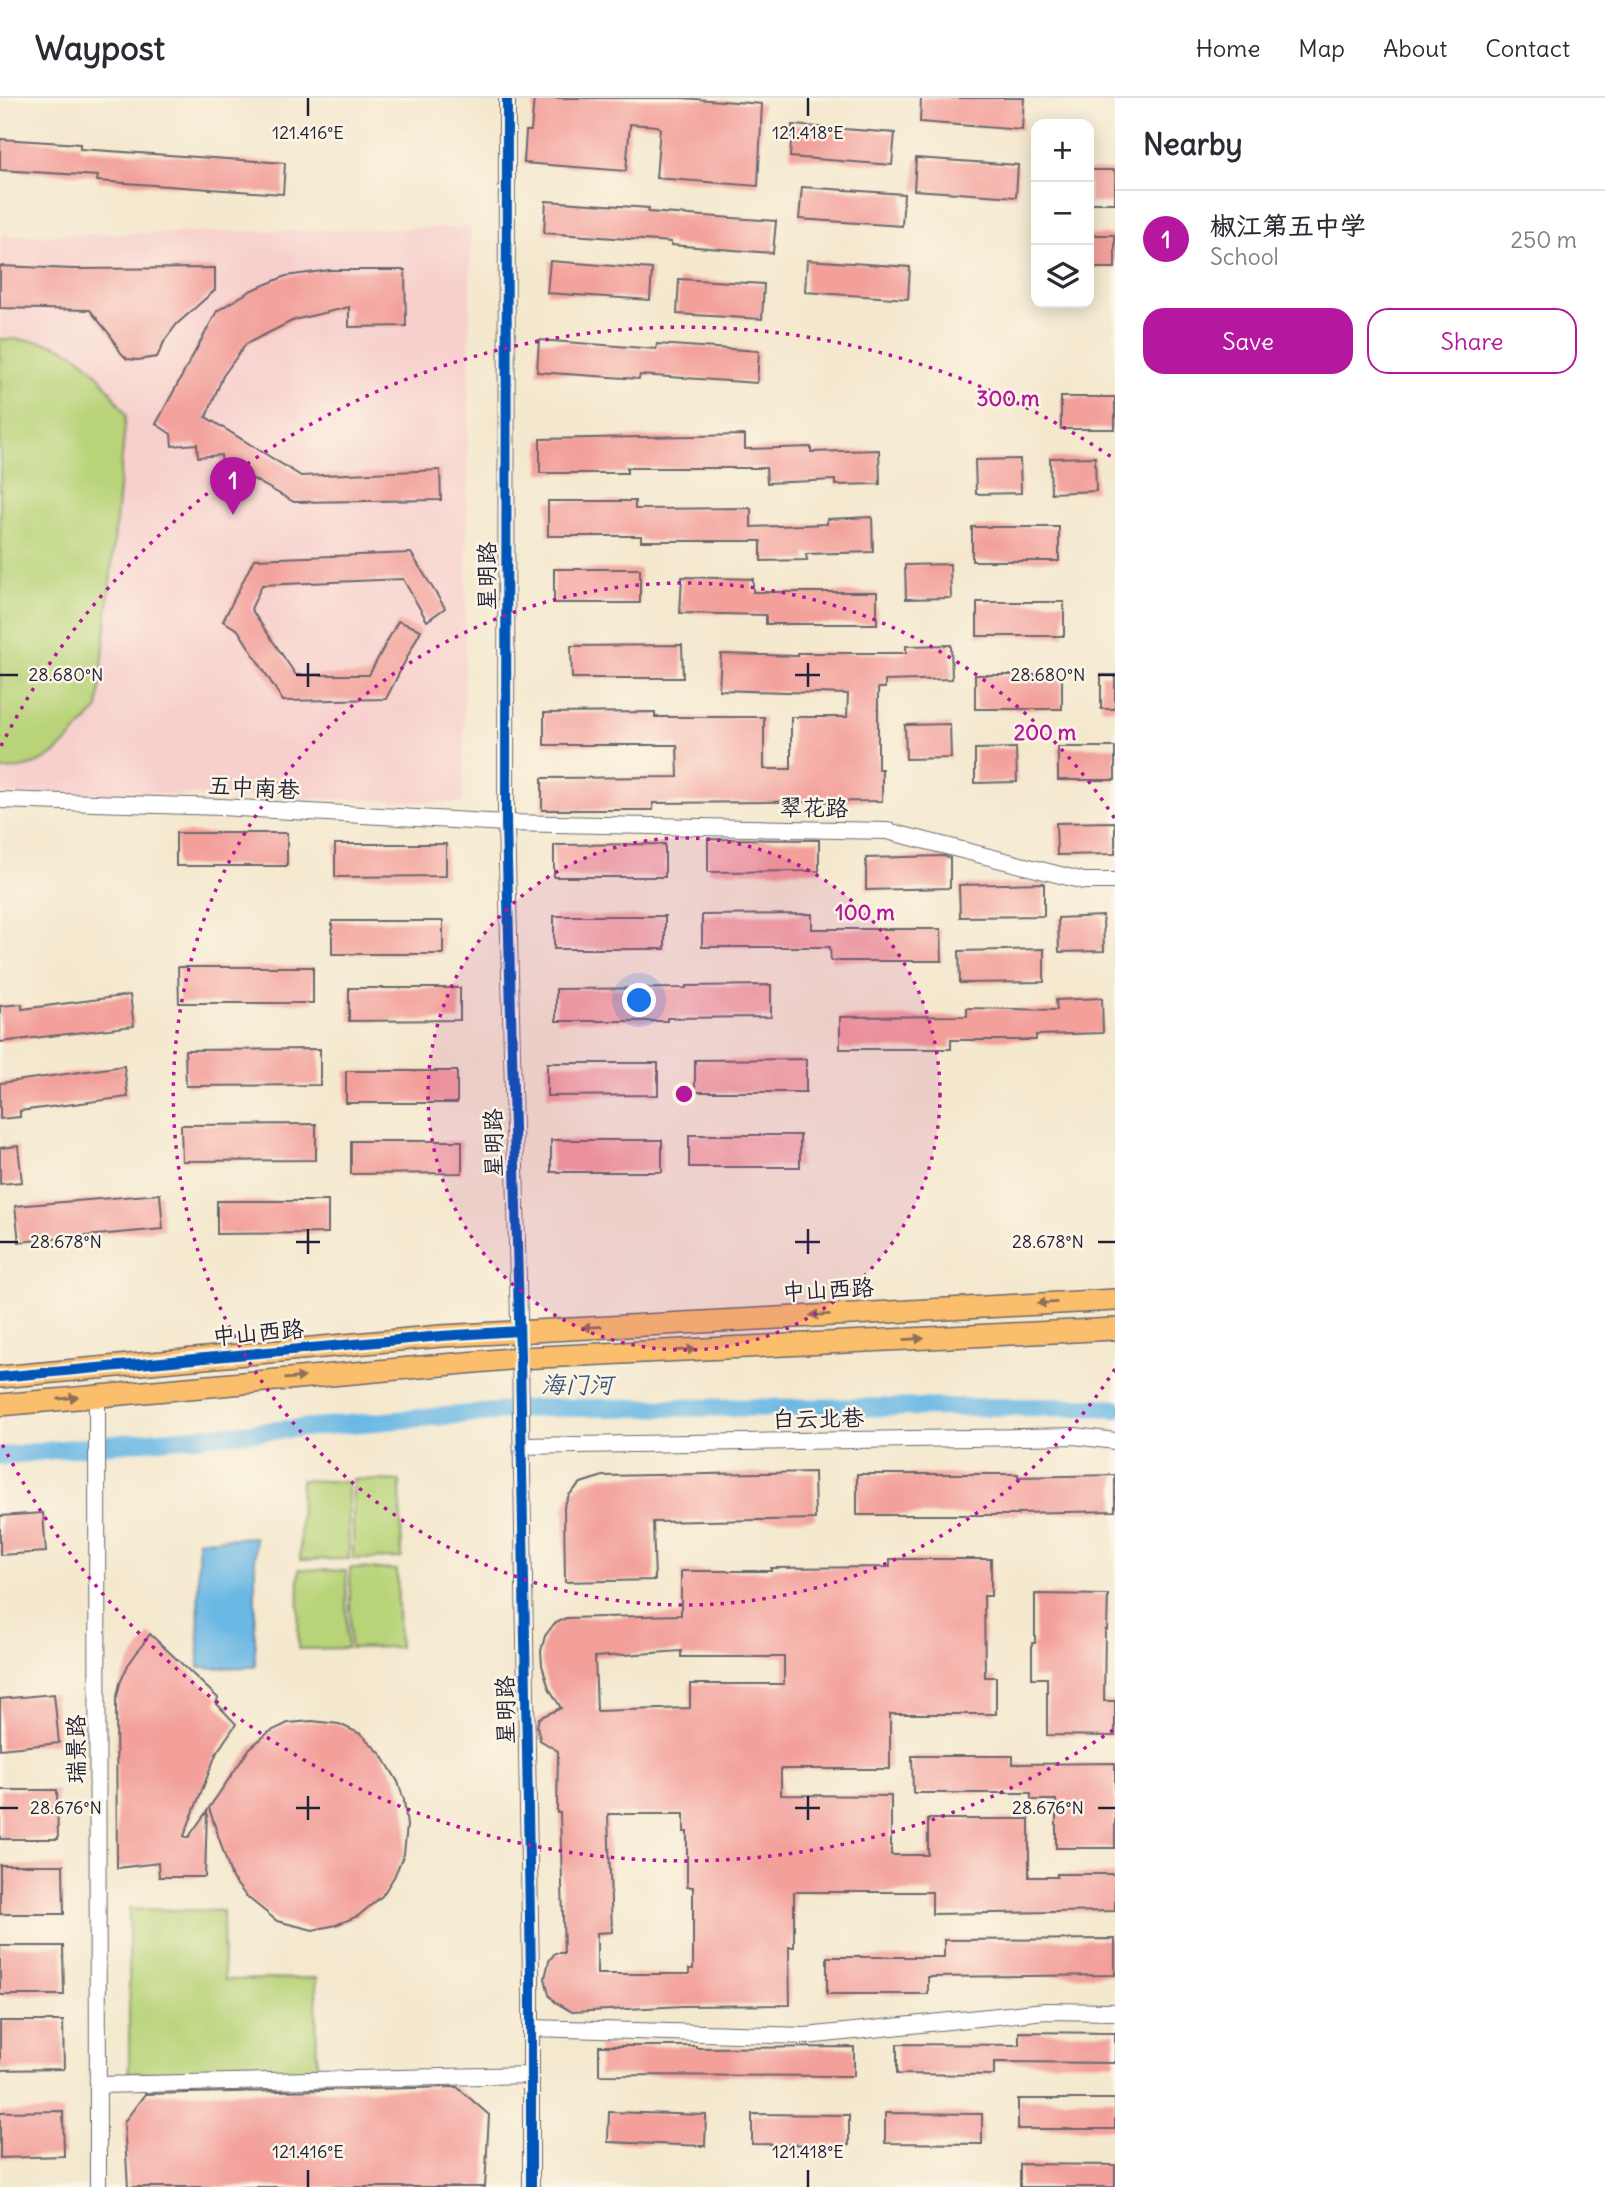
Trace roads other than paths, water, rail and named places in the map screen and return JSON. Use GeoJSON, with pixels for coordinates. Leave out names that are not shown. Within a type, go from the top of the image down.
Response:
{"type":"FeatureCollection","features":[{"type":"Feature","properties":{"kind":"main road","name":"中山西路"},"geometry":{"type":"LineString","coordinates":[[0,1377],[441,1336],[1115,1300]]}},
{"type":"Feature","properties":{"kind":"main road"},"geometry":{"type":"LineString","coordinates":[[0,1405],[97,1395],[520,1365],[1115,1329]]}},
{"type":"Feature","properties":{"kind":"street","name":"星明路"},"geometry":{"type":"LineString","coordinates":[[507,98],[506,823],[522,1446],[531,2187]]}},
{"type":"Feature","properties":{"kind":"street","name":"五中南巷"},"geometry":{"type":"LineString","coordinates":[[0,800],[221,807],[506,823]]}},
{"type":"Feature","properties":{"kind":"street","name":"翠花路"},"geometry":{"type":"LineString","coordinates":[[506,823],[887,831],[1084,881],[1115,881]]}},
{"type":"Feature","properties":{"kind":"street","name":"瑞景路"},"geometry":{"type":"LineString","coordinates":[[97,1395],[98,2187]]}},
{"type":"Feature","properties":{"kind":"street","name":"白云北巷"},"geometry":{"type":"LineString","coordinates":[[522,1446],[1075,1436],[1115,1441]]}},
{"type":"Feature","properties":{"kind":"street"},"geometry":{"type":"LineString","coordinates":[[531,2028],[806,2036],[1045,2011],[1115,2012]]}},
{"type":"Feature","properties":{"kind":"street"},"geometry":{"type":"LineString","coordinates":[[98,2085],[531,2075]]}},
{"type":"Feature","properties":{"kind":"water"},"geometry":{"type":"Polygon","coordinates":[[[255,1537],[255,1667],[199,1668],[198,1540],[255,1537]]]}},
{"type":"Feature","properties":{"kind":"waterway","name":"海门河"},"geometry":{"type":"LineString","coordinates":[[0,1456],[100,1445],[540,1408],[1115,1409]]}},
{"type":"Feature","properties":{"kind":"place","name":"椒江第五中学"},"geometry":{"type":"Point","coordinates":[233,515]}}]}
